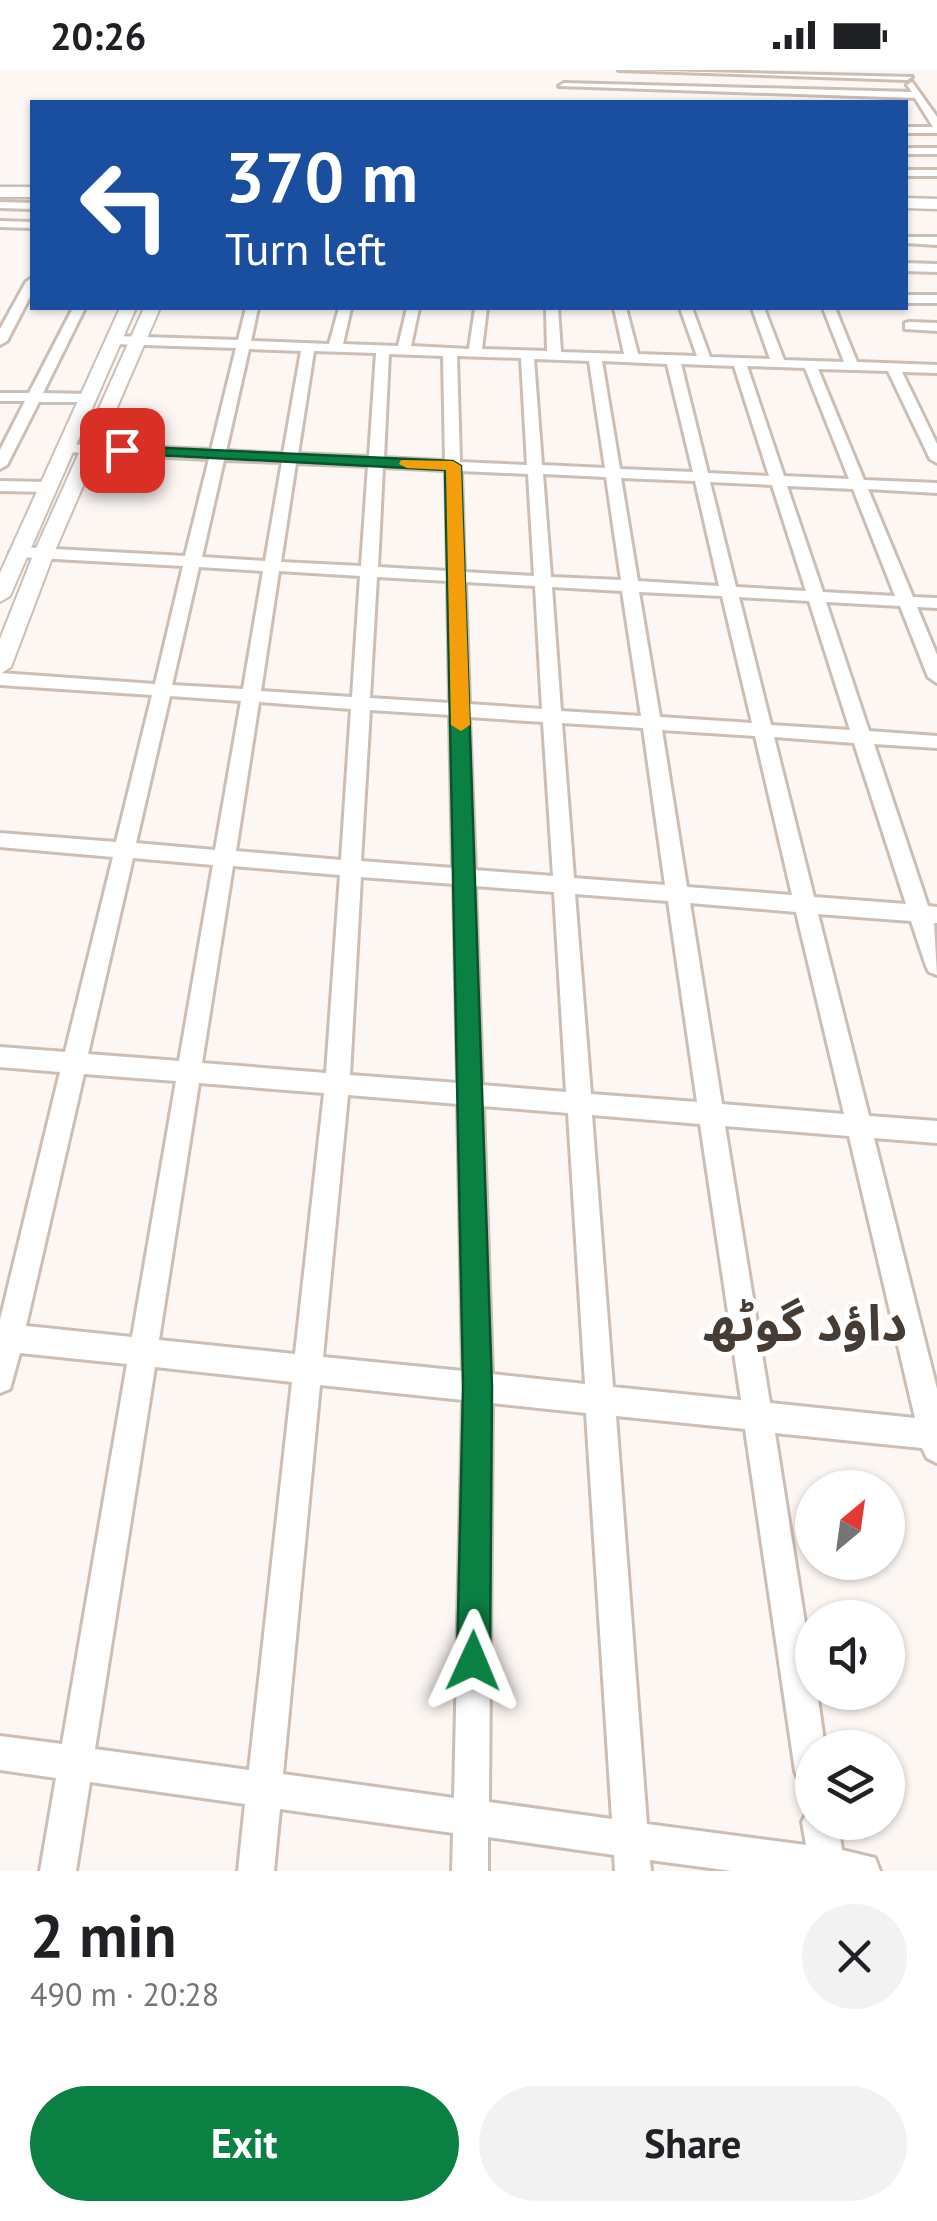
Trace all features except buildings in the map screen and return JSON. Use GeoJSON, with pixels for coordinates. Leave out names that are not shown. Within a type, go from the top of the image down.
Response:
{"type":"FeatureCollection","features":[{"type":"Feature","properties":{"kind":"main road"},"geometry":{"type":"LineString","coordinates":[[0,194],[30,195]]}},
{"type":"Feature","properties":{"kind":"main road"},"geometry":{"type":"LineString","coordinates":[[908,206],[937,206]]}},
{"type":"Feature","properties":{"kind":"street"},"geometry":{"type":"LineString","coordinates":[[564,70],[565,100]]}},
{"type":"Feature","properties":{"kind":"street"},"geometry":{"type":"LineString","coordinates":[[624,70],[905,74],[923,111],[937,127]]}},
{"type":"Feature","properties":{"kind":"street"},"geometry":{"type":"LineString","coordinates":[[732,72],[744,97]]}},
{"type":"Feature","properties":{"kind":"street"},"geometry":{"type":"LineString","coordinates":[[564,86],[744,97],[918,95]]}},
{"type":"Feature","properties":{"kind":"street"},"geometry":{"type":"LineString","coordinates":[[908,130],[937,127]]}},
{"type":"Feature","properties":{"kind":"street"},"geometry":{"type":"LineString","coordinates":[[908,151],[937,151]]}},
{"type":"Feature","properties":{"kind":"street"},"geometry":{"type":"LineString","coordinates":[[908,173],[937,174]]}},
{"type":"Feature","properties":{"kind":"street"},"geometry":{"type":"LineString","coordinates":[[0,205],[30,206]]}},
{"type":"Feature","properties":{"kind":"street"},"geometry":{"type":"LineString","coordinates":[[2,227],[30,225]]}},
{"type":"Feature","properties":{"kind":"street"},"geometry":{"type":"LineString","coordinates":[[908,240],[937,241]]}},
{"type":"Feature","properties":{"kind":"street"},"geometry":{"type":"LineString","coordinates":[[908,267],[937,268]]}},
{"type":"Feature","properties":{"kind":"street"},"geometry":{"type":"LineString","coordinates":[[0,341],[30,286]]}},
{"type":"Feature","properties":{"kind":"street"},"geometry":{"type":"LineString","coordinates":[[908,299],[937,300]]}},
{"type":"Feature","properties":{"kind":"street"},"geometry":{"type":"LineString","coordinates":[[0,465],[79,310]]}},
{"type":"Feature","properties":{"kind":"street"},"geometry":{"type":"LineString","coordinates":[[0,596],[127,310]]}},
{"type":"Feature","properties":{"kind":"street"},"geometry":{"type":"LineString","coordinates":[[0,667],[44,553],[151,310]]}},
{"type":"Feature","properties":{"kind":"street"},"geometry":{"type":"LineString","coordinates":[[0,1379],[5,1338],[75,1062],[252,310]]}},
{"type":"Feature","properties":{"kind":"street"},"geometry":{"type":"LineString","coordinates":[[335,348],[344,310]]}},
{"type":"Feature","properties":{"kind":"street"},"geometry":{"type":"LineString","coordinates":[[404,350],[413,310]]}},
{"type":"Feature","properties":{"kind":"street"},"geometry":{"type":"LineString","coordinates":[[474,352],[481,310]]}},
{"type":"Feature","properties":{"kind":"street"},"geometry":{"type":"LineString","coordinates":[[552,310],[554,356]]}},
{"type":"Feature","properties":{"kind":"street"},"geometry":{"type":"LineString","coordinates":[[620,310],[632,358]]}},
{"type":"Feature","properties":{"kind":"street"},"geometry":{"type":"LineString","coordinates":[[687,310],[705,361]]}},
{"type":"Feature","properties":{"kind":"street"},"geometry":{"type":"LineString","coordinates":[[759,310],[779,364]]}},
{"type":"Feature","properties":{"kind":"street"},"geometry":{"type":"LineString","coordinates":[[830,310],[852,366]]}},
{"type":"Feature","properties":{"kind":"street"},"geometry":{"type":"LineString","coordinates":[[910,326],[937,327]]}},
{"type":"Feature","properties":{"kind":"street"},"geometry":{"type":"LineString","coordinates":[[114,340],[937,370]]}},
{"type":"Feature","properties":{"kind":"street"},"geometry":{"type":"LineString","coordinates":[[58,1871],[308,346]]}},
{"type":"Feature","properties":{"kind":"street"},"geometry":{"type":"LineString","coordinates":[[256,1871],[337,1084],[383,349]]}},
{"type":"Feature","properties":{"kind":"street"},"geometry":{"type":"LineString","coordinates":[[450,352],[478,1387],[470,1871]]}},
{"type":"Feature","properties":{"kind":"street"},"geometry":{"type":"LineString","coordinates":[[527,354],[632,1855]]}},
{"type":"Feature","properties":{"kind":"street"},"geometry":{"type":"LineString","coordinates":[[595,357],[806,1730]]}},
{"type":"Feature","properties":{"kind":"street"},"geometry":{"type":"LineString","coordinates":[[5,1338],[758,1416],[936,1440],[673,360]]}},
{"type":"Feature","properties":{"kind":"street"},"geometry":{"type":"LineString","coordinates":[[739,362],[862,737],[928,914],[937,966]]}},
{"type":"Feature","properties":{"kind":"street"},"geometry":{"type":"LineString","coordinates":[[810,365],[937,677]]}},
{"type":"Feature","properties":{"kind":"street"},"geometry":{"type":"LineString","coordinates":[[893,368],[937,460]]}},
{"type":"Feature","properties":{"kind":"street"},"geometry":{"type":"LineString","coordinates":[[0,397],[88,398]]}},
{"type":"Feature","properties":{"kind":"street"},"geometry":{"type":"LineString","coordinates":[[66,448],[937,488]]}},
{"type":"Feature","properties":{"kind":"street"},"geometry":{"type":"LineString","coordinates":[[0,486],[48,486]]}},
{"type":"Feature","properties":{"kind":"street"},"geometry":{"type":"LineString","coordinates":[[18,552],[937,603]]}},
{"type":"Feature","properties":{"kind":"street"},"geometry":{"type":"LineString","coordinates":[[0,679],[937,742]]}},
{"type":"Feature","properties":{"kind":"street"},"geometry":{"type":"LineString","coordinates":[[0,840],[928,914]]}},
{"type":"Feature","properties":{"kind":"street"},"geometry":{"type":"LineString","coordinates":[[0,1057],[937,1132]]}},
{"type":"Feature","properties":{"kind":"street"},"geometry":{"type":"LineString","coordinates":[[0,1753],[471,1818],[632,1855],[839,1869],[827,1840]]}},
{"type":"Feature","properties":{"kind":"slow traffic"},"geometry":{"type":"LineString","coordinates":[[407,464],[453,466],[461,725]]}},
{"type":"Feature","properties":{"kind":"district","name":"داؤد گوٹھ"},"geometry":{"type":"Point","coordinates":[805,1323]}},
{"type":"Feature","properties":{"kind":"route"},"geometry":{"type":"LineString","coordinates":[[122,450],[453,466],[478,1387],[473,1661]]}}]}
